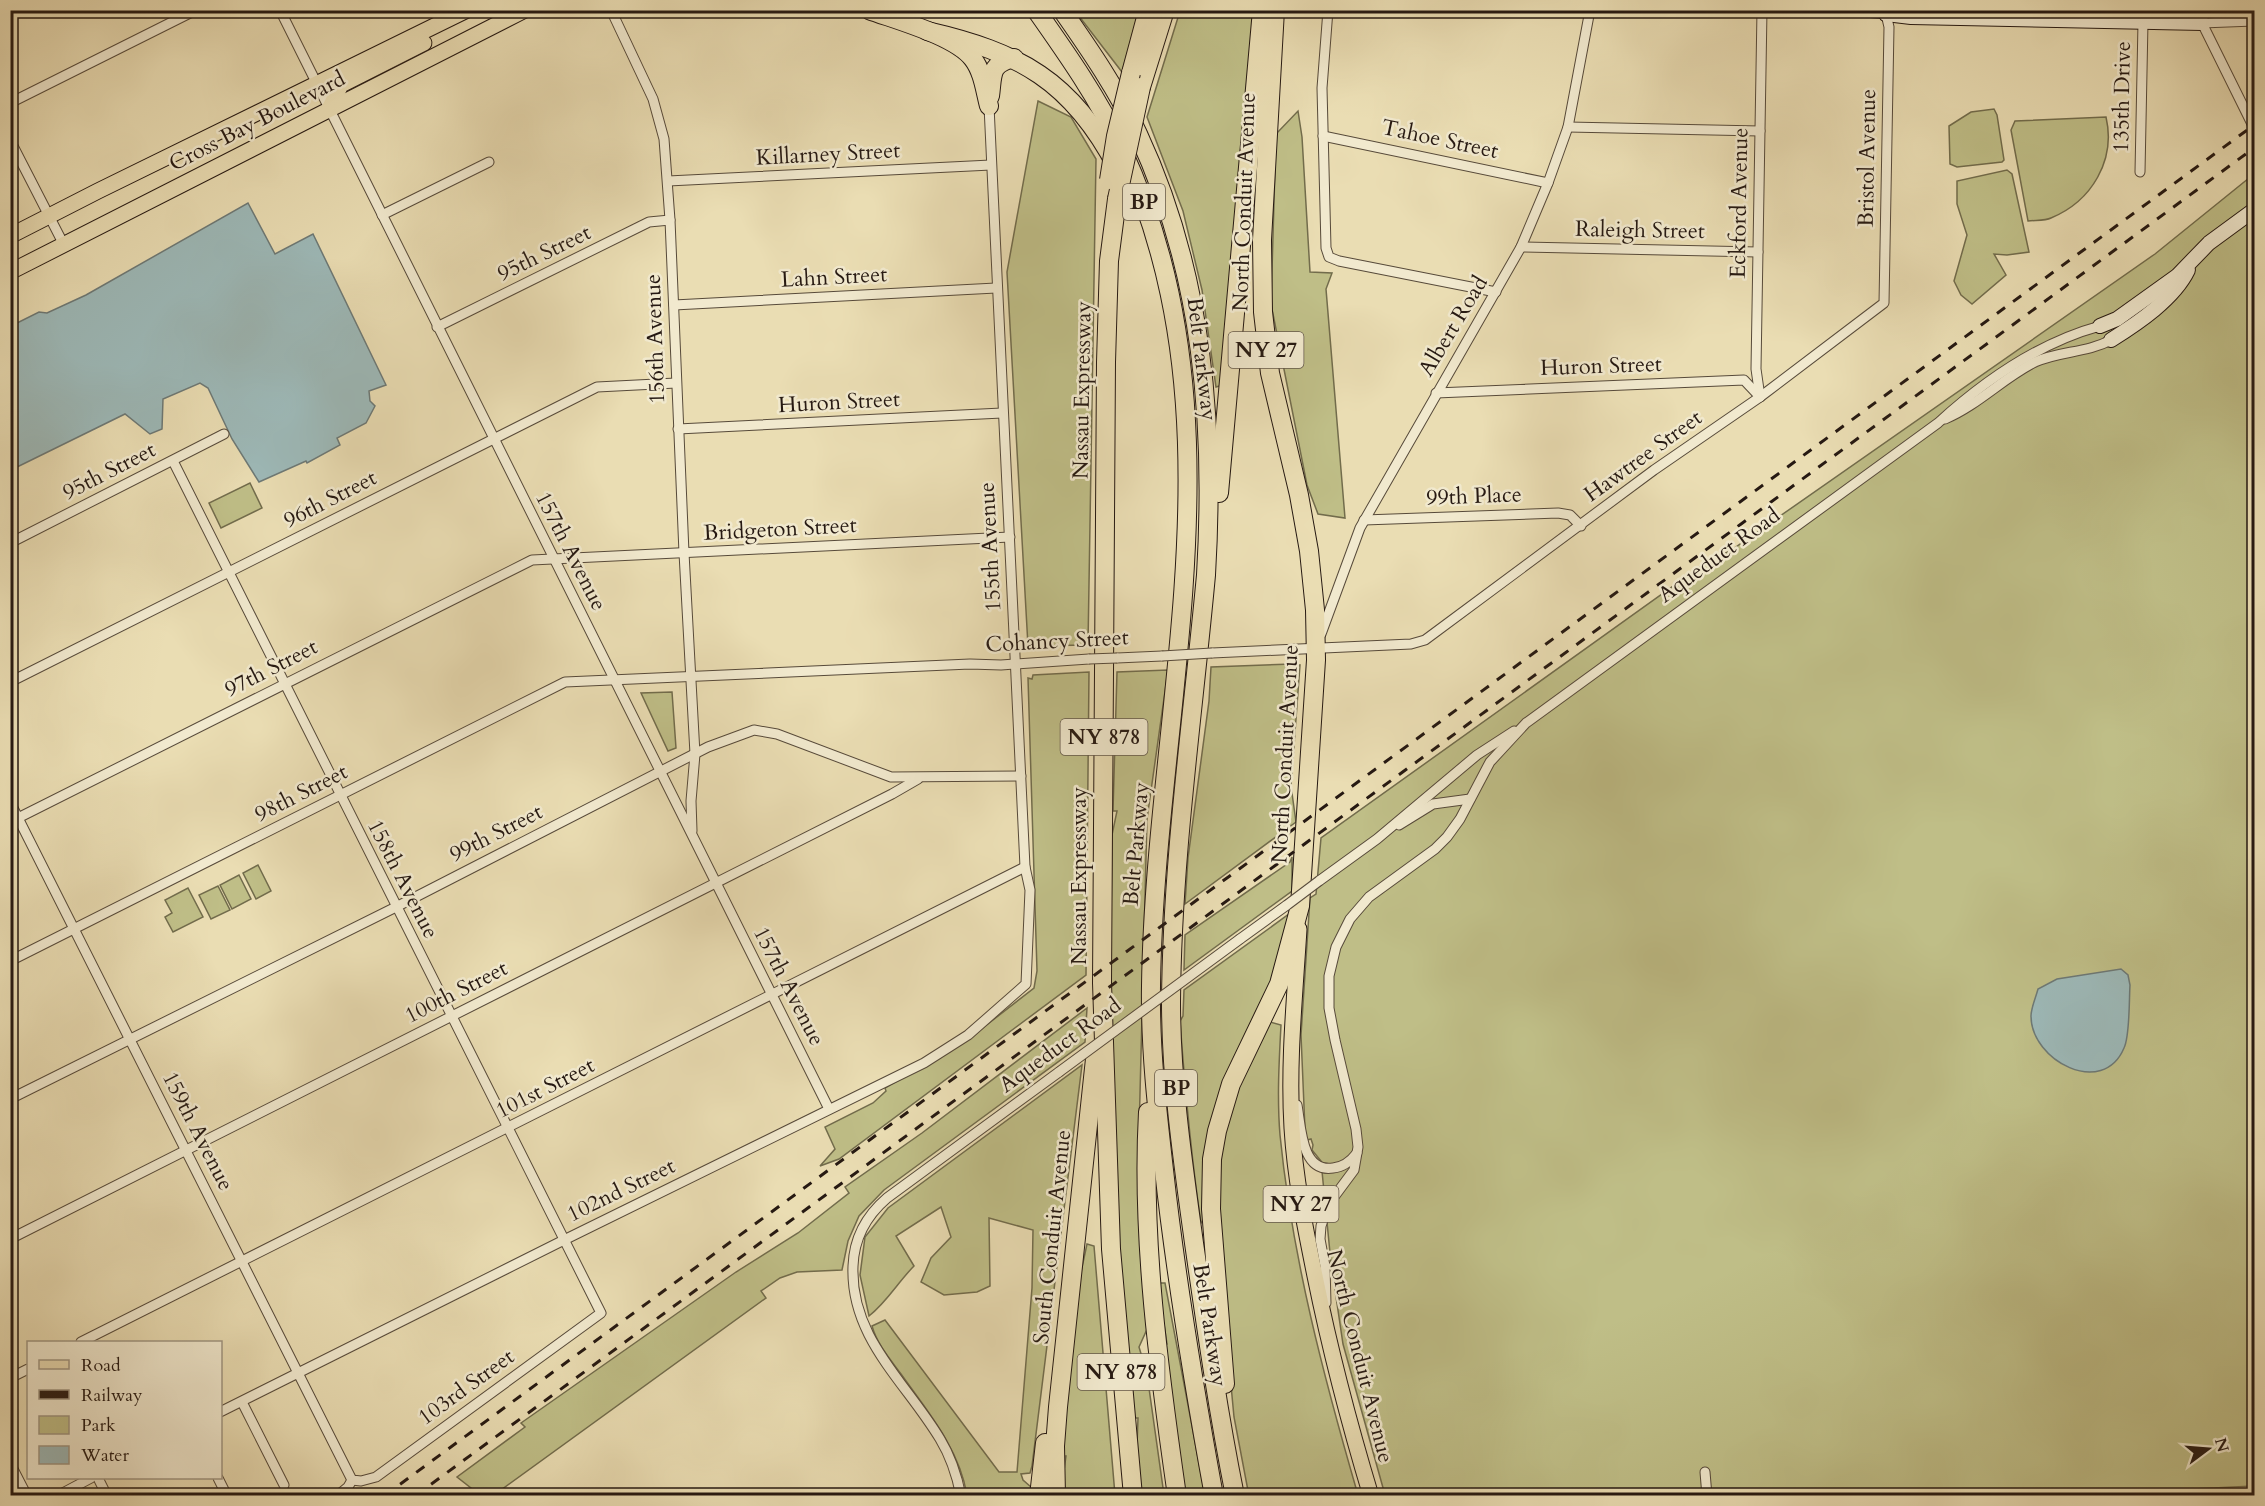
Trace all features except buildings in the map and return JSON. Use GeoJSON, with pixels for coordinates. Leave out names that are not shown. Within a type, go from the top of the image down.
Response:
{"type":"FeatureCollection","features":[{"type":"Feature","properties":{"kind":"highway"},"geometry":{"type":"LineString","coordinates":[[869,10],[927,31],[958,46],[972,58],[980,74],[989,106]]}},
{"type":"Feature","properties":{"kind":"highway","name":"Belt Parkway"},"geometry":{"type":"LineString","coordinates":[[1036,10],[1083,79],[1107,120],[1144,202],[1161,254],[1174,309],[1182,363],[1189,494],[1187,551],[1155,900],[1151,986],[1152,1044],[1170,1223],[1214,1496]]}},
{"type":"Feature","properties":{"kind":"highway","name":"Belt Parkway"},"geometry":{"type":"LineString","coordinates":[[1062,10],[1110,83],[1137,132],[1169,210],[1186,269],[1200,340],[1206,391],[1209,472],[1206,575],[1178,859],[1172,1022],[1179,1124],[1188,1205],[1205,1326],[1234,1491]]}},
{"type":"Feature","properties":{"kind":"highway"},"geometry":{"type":"LineString","coordinates":[[1136,80],[1148,10]]}},
{"type":"Feature","properties":{"kind":"highway","name":"Nassau Expressway"},"geometry":{"type":"LineString","coordinates":[[1133,1496],[1111,1249],[1102,983],[1106,362],[1113,192],[1134,113],[1136,80],[1165,10]]}},
{"type":"Feature","properties":{"kind":"highway"},"geometry":{"type":"LineString","coordinates":[[1206,575],[1221,479],[1262,10]]}},
{"type":"Feature","properties":{"kind":"highway","name":"North Conduit Avenue"},"geometry":{"type":"LineString","coordinates":[[1277,10],[1263,232],[1263,312],[1270,373],[1299,495],[1309,551],[1317,648],[1294,905]]}},
{"type":"Feature","properties":{"kind":"highway"},"geometry":{"type":"LineString","coordinates":[[927,31],[957,38],[1014,58],[1050,81],[1076,106],[1101,138],[1118,169],[1140,223],[1153,267],[1186,418]]}},
{"type":"Feature","properties":{"kind":"highway"},"geometry":{"type":"LineString","coordinates":[[989,106],[994,69],[1003,61],[1014,58]]}},
{"type":"Feature","properties":{"kind":"highway"},"geometry":{"type":"LineString","coordinates":[[1234,1491],[1211,1209],[1212,1159],[1217,1131],[1231,1084],[1279,984],[1294,905]]}},
{"type":"Feature","properties":{"kind":"highway","name":"South Conduit Avenue"},"geometry":{"type":"LineString","coordinates":[[1056,1496],[1055,1446],[1102,983]]}},
{"type":"Feature","properties":{"kind":"highway"},"geometry":{"type":"LineString","coordinates":[[1152,1044],[1147,1133],[1152,1285],[1160,1371],[1177,1496]]}},
{"type":"Feature","properties":{"kind":"highway"},"geometry":{"type":"LineString","coordinates":[[1039,1496],[1052,1385],[1068,1317]]}},
{"type":"Feature","properties":{"kind":"main road","name":"Cross Bay Boulevard"},"geometry":{"type":"LineString","coordinates":[[10,272],[525,10]]}},
{"type":"Feature","properties":{"kind":"main road","name":"Cross Bay Boulevard"},"geometry":{"type":"LineString","coordinates":[[10,236],[465,11]]}},
{"type":"Feature","properties":{"kind":"main road"},"geometry":{"type":"LineString","coordinates":[[329,109],[341,85],[457,26],[465,11]]}},
{"type":"Feature","properties":{"kind":"main road","name":"North Conduit Avenue"},"geometry":{"type":"LineString","coordinates":[[1294,905],[1290,1070],[1296,1168],[1308,1243],[1328,1338],[1371,1496]]}},
{"type":"Feature","properties":{"kind":"street"},"geometry":{"type":"LineString","coordinates":[[10,103],[196,10]]}},
{"type":"Feature","properties":{"kind":"street","name":"157th Avenue"},"geometry":{"type":"LineString","coordinates":[[280,10],[436,327],[613,681],[693,834],[716,885],[829,1109]]}},
{"type":"Feature","properties":{"kind":"street","name":"156th Avenue"},"geometry":{"type":"LineString","coordinates":[[611,10],[657,112],[664,140],[670,220],[691,677]]}},
{"type":"Feature","properties":{"kind":"street"},"geometry":{"type":"LineString","coordinates":[[1328,10],[1322,88],[1326,248],[1329,257],[1339,261],[1496,292]]}},
{"type":"Feature","properties":{"kind":"street","name":"Albert Road"},"geometry":{"type":"LineString","coordinates":[[1317,648],[1348,558],[1364,520],[1521,247],[1548,183],[1568,127],[1590,10]]}},
{"type":"Feature","properties":{"kind":"street","name":"Eckford Avenue"},"geometry":{"type":"LineString","coordinates":[[1760,397],[1756,369],[1762,10]]}},
{"type":"Feature","properties":{"kind":"street"},"geometry":{"type":"LineString","coordinates":[[1786,10],[2143,22],[2199,16],[2254,21]]}},
{"type":"Feature","properties":{"kind":"street","name":"Bristol Avenue"},"geometry":{"type":"LineString","coordinates":[[1884,303],[1889,27],[1886,12]]}},
{"type":"Feature","properties":{"kind":"street"},"geometry":{"type":"LineString","coordinates":[[2199,16],[2254,128]]}},
{"type":"Feature","properties":{"kind":"street","name":"135th Drive"},"geometry":{"type":"LineString","coordinates":[[2140,172],[2143,22]]}},
{"type":"Feature","properties":{"kind":"street","name":"155th Avenue"},"geometry":{"type":"LineString","coordinates":[[989,106],[1025,867],[1030,890],[1026,984]]}},
{"type":"Feature","properties":{"kind":"street"},"geometry":{"type":"LineString","coordinates":[[1568,127],[1760,131]]}},
{"type":"Feature","properties":{"kind":"street","name":"Tahoe Street"},"geometry":{"type":"LineString","coordinates":[[1323,136],[1548,183]]}},
{"type":"Feature","properties":{"kind":"street"},"geometry":{"type":"LineString","coordinates":[[10,140],[64,245]]}},
{"type":"Feature","properties":{"kind":"street"},"geometry":{"type":"LineString","coordinates":[[382,215],[489,162]]}},
{"type":"Feature","properties":{"kind":"street","name":"Killarney Street"},"geometry":{"type":"LineString","coordinates":[[668,181],[991,165]]}},
{"type":"Feature","properties":{"kind":"street","name":"Aqueduct Road"},"geometry":{"type":"LineString","coordinates":[[961,1496],[952,1462],[940,1439],[880,1356],[863,1324],[854,1285],[853,1263],[856,1245],[864,1223],[873,1211],[887,1198],[1240,939],[1294,905],[1319,881],[1377,839],[1496,741],[1526,723],[1938,423],[1960,403],[2030,354],[2062,339],[2117,319],[2177,276],[2209,243],[2254,210]]}},
{"type":"Feature","properties":{"kind":"street","name":"95th Street"},"geometry":{"type":"LineString","coordinates":[[436,327],[650,222],[670,220]]}},
{"type":"Feature","properties":{"kind":"street","name":"Raleigh Street"},"geometry":{"type":"LineString","coordinates":[[1521,247],[1758,252]]}},
{"type":"Feature","properties":{"kind":"street","name":"Aqueduct Road"},"geometry":{"type":"LineString","coordinates":[[1938,423],[1965,410],[2033,363],[2058,354],[2098,346],[2111,340],[2169,297],[2179,287],[2192,262]]}},
{"type":"Feature","properties":{"kind":"street","name":"Lahn Street"},"geometry":{"type":"LineString","coordinates":[[674,305],[996,288]]}},
{"type":"Feature","properties":{"kind":"street","name":"Hawtree Street"},"geometry":{"type":"LineString","coordinates":[[1425,640],[1654,470],[1760,397],[1884,303]]}},
{"type":"Feature","properties":{"kind":"street","name":"Huron Street"},"geometry":{"type":"LineString","coordinates":[[1436,393],[1744,380],[1760,397]]}},
{"type":"Feature","properties":{"kind":"street","name":"96th Street"},"geometry":{"type":"LineString","coordinates":[[10,682],[597,387],[676,382]]}},
{"type":"Feature","properties":{"kind":"street","name":"Huron Street"},"geometry":{"type":"LineString","coordinates":[[678,429],[1002,413]]}},
{"type":"Feature","properties":{"kind":"street","name":"95th Street"},"geometry":{"type":"LineString","coordinates":[[10,543],[224,434]]}},
{"type":"Feature","properties":{"kind":"street","name":"158th Avenue"},"geometry":{"type":"LineString","coordinates":[[172,461],[601,1313]]}},
{"type":"Feature","properties":{"kind":"street","name":"99th Place"},"geometry":{"type":"LineString","coordinates":[[1364,520],[1558,513],[1570,515],[1581,526]]}},
{"type":"Feature","properties":{"kind":"street","name":"Bridgeton Street"},"geometry":{"type":"LineString","coordinates":[[553,560],[1010,537]]}},
{"type":"Feature","properties":{"kind":"street","name":"97th Street"},"geometry":{"type":"LineString","coordinates":[[14,820],[532,560],[553,560]]}},
{"type":"Feature","properties":{"kind":"street","name":"Cohancy Street"},"geometry":{"type":"LineString","coordinates":[[613,681],[958,664],[1000,665],[1089,658],[1411,644],[1425,640]]}},
{"type":"Feature","properties":{"kind":"street"},"geometry":{"type":"LineString","coordinates":[[691,677],[695,754],[691,801],[693,834]]}},
{"type":"Feature","properties":{"kind":"street","name":"98th Street"},"geometry":{"type":"LineString","coordinates":[[10,961],[565,682],[613,681]]}},
{"type":"Feature","properties":{"kind":"street","name":"Aqueduct Road"},"geometry":{"type":"LineString","coordinates":[[1328,1338],[1325,1266],[1320,1239],[1321,1226],[1328,1205],[1354,1170],[1357,1153],[1356,1129],[1330,1018],[1328,986],[1333,957],[1340,938],[1356,911],[1376,892],[1441,843],[1460,819],[1490,762],[1526,723]]}},
{"type":"Feature","properties":{"kind":"street","name":"99th Street"},"geometry":{"type":"LineString","coordinates":[[10,1099],[396,907],[717,743],[754,730],[777,734],[891,777],[1021,776]]}},
{"type":"Feature","properties":{"kind":"street","name":"100th Street"},"geometry":{"type":"LineString","coordinates":[[10,1239],[716,885],[892,794],[918,778]]}},
{"type":"Feature","properties":{"kind":"street"},"geometry":{"type":"LineString","coordinates":[[1377,839],[1433,804],[1470,799]]}},
{"type":"Feature","properties":{"kind":"street","name":"159th Avenue"},"geometry":{"type":"LineString","coordinates":[[10,802],[14,820],[74,929],[351,1479]]}},
{"type":"Feature","properties":{"kind":"street","name":"101st Street"},"geometry":{"type":"LineString","coordinates":[[83,1341],[1025,867]]}},
{"type":"Feature","properties":{"kind":"street","name":"102nd Street"},"geometry":{"type":"LineString","coordinates":[[222,1411],[924,1063],[968,1035],[1026,984]]}},
{"type":"Feature","properties":{"kind":"street"},"geometry":{"type":"LineString","coordinates":[[1290,1070],[1305,1150],[1310,1158],[1321,1167],[1332,1168],[1345,1164],[1357,1153]]}},
{"type":"Feature","properties":{"kind":"street","name":"103rd Street"},"geometry":{"type":"LineString","coordinates":[[351,1479],[367,1480],[376,1477],[601,1313]]}},
{"type":"Feature","properties":{"kind":"street"},"geometry":{"type":"LineString","coordinates":[[10,1378],[27,1370]]}},
{"type":"Feature","properties":{"kind":"street"},"geometry":{"type":"LineString","coordinates":[[242,1402],[284,1485]]}},
{"type":"Feature","properties":{"kind":"street"},"geometry":{"type":"LineString","coordinates":[[10,1463],[27,1496]]}},
{"type":"Feature","properties":{"kind":"street"},"geometry":{"type":"LineString","coordinates":[[1706,1472],[1707,1496]]}},
{"type":"Feature","properties":{"kind":"street"},"geometry":{"type":"LineString","coordinates":[[57,1496],[89,1479]]}},
{"type":"Feature","properties":{"kind":"street"},"geometry":{"type":"LineString","coordinates":[[98,1479],[107,1496]]}},
{"type":"Feature","properties":{"kind":"street"},"geometry":{"type":"LineString","coordinates":[[218,1479],[227,1496]]}},
{"type":"Feature","properties":{"kind":"street"},"geometry":{"type":"LineString","coordinates":[[337,1496],[348,1487],[351,1479]]}},
{"type":"Feature","properties":{"kind":"green space"},"geometry":{"type":"Polygon","coordinates":[[[1075,11],[1139,11],[1122,72],[1075,11]]]}},
{"type":"Feature","properties":{"kind":"green space"},"geometry":{"type":"Polygon","coordinates":[[[1180,11],[1256,11],[1223,385],[1216,387],[1202,290],[1183,211],[1147,117],[1180,11]]]}},
{"type":"Feature","properties":{"kind":"green space"},"geometry":{"type":"Polygon","coordinates":[[[1038,101],[1071,117],[1096,159],[1088,645],[1028,646],[1007,272],[1038,101]]]}},
{"type":"Feature","properties":{"kind":"green space"},"geometry":{"type":"Polygon","coordinates":[[[1994,109],[2004,160],[1957,167],[1950,164],[1949,126],[1971,112],[1994,109]]]}},
{"type":"Feature","properties":{"kind":"green space"},"geometry":{"type":"Polygon","coordinates":[[[1298,111],[1302,137],[1310,272],[1332,273],[1326,289],[1345,518],[1318,514],[1307,485],[1271,304],[1276,134],[1298,111]]]}},
{"type":"Feature","properties":{"kind":"green space"},"geometry":{"type":"Polygon","coordinates":[[[2106,117],[2108,133],[2104,163],[2089,190],[2066,211],[2051,218],[2028,221],[2011,130],[2015,121],[2106,117]]]}},
{"type":"Feature","properties":{"kind":"green space"},"geometry":{"type":"Polygon","coordinates":[[[2007,170],[2012,174],[2029,252],[1994,254],[2006,275],[1972,304],[1961,295],[1954,281],[1967,235],[1957,204],[1957,181],[2007,170]]]}},
{"type":"Feature","properties":{"kind":"green space"},"geometry":{"type":"Polygon","coordinates":[[[2254,174],[2254,1486],[2050,1496],[1385,1495],[1343,1344],[1331,1263],[1321,1161],[1312,1150],[1311,1139],[1307,1140],[1305,1130],[1301,1035],[1310,898],[1316,894],[1321,838],[1711,559],[1730,551],[2155,254],[2254,174]]]}},
{"type":"Feature","properties":{"kind":"green space"},"geometry":{"type":"Polygon","coordinates":[[[250,483],[262,508],[221,528],[209,503],[250,483]]]}},
{"type":"Feature","properties":{"kind":"green space"},"geometry":{"type":"Polygon","coordinates":[[[1300,665],[1291,786],[1296,822],[1185,904],[1188,858],[1209,701],[1211,667],[1300,665]]]}},
{"type":"Feature","properties":{"kind":"green space"},"geometry":{"type":"Polygon","coordinates":[[[1168,670],[1147,819],[1139,1133],[1148,1327],[1139,1347],[1147,1374],[1164,1495],[1141,1495],[1137,1446],[1138,1418],[1133,1418],[1116,1204],[1110,1010],[1112,835],[1117,811],[1113,811],[1117,672],[1168,670]]]}},
{"type":"Feature","properties":{"kind":"green space"},"geometry":{"type":"Polygon","coordinates":[[[1089,672],[1086,975],[839,1159],[820,1166],[835,1149],[825,1127],[873,1103],[886,1091],[885,1088],[966,1041],[1034,988],[1037,971],[1028,678],[1032,679],[1033,675],[1089,672]]]}},
{"type":"Feature","properties":{"kind":"green space"},"geometry":{"type":"Polygon","coordinates":[[[672,692],[676,748],[668,751],[641,693],[672,692]]]}},
{"type":"Feature","properties":{"kind":"green space"},"geometry":{"type":"Polygon","coordinates":[[[1292,857],[1292,891],[1184,970],[1185,935],[1290,862],[1292,857]]]}},
{"type":"Feature","properties":{"kind":"green space"},"geometry":{"type":"Polygon","coordinates":[[[258,865],[271,891],[256,899],[243,873],[258,865]]]}},
{"type":"Feature","properties":{"kind":"green space"},"geometry":{"type":"Polygon","coordinates":[[[239,875],[251,899],[232,909],[220,885],[239,875]]]}},
{"type":"Feature","properties":{"kind":"green space"},"geometry":{"type":"Polygon","coordinates":[[[218,886],[230,910],[211,919],[199,895],[218,886]]]}},
{"type":"Feature","properties":{"kind":"green space"},"geometry":{"type":"Polygon","coordinates":[[[188,888],[203,917],[173,932],[165,917],[172,913],[165,900],[188,888]]]}},
{"type":"Feature","properties":{"kind":"green space"},"geometry":{"type":"Polygon","coordinates":[[[1289,914],[1282,957],[1243,1046],[1207,1215],[1201,1223],[1180,1021],[1183,1016],[1184,990],[1289,914]]]}},
{"type":"Feature","properties":{"kind":"green space"},"geometry":{"type":"Polygon","coordinates":[[[1087,1008],[1085,1042],[884,1190],[859,1216],[848,1241],[842,1270],[797,1272],[780,1278],[761,1291],[766,1298],[494,1495],[480,1495],[457,1477],[525,1427],[521,1423],[736,1272],[798,1233],[849,1193],[845,1187],[922,1133],[1087,1008]]]}},
{"type":"Feature","properties":{"kind":"green space"},"geometry":{"type":"Polygon","coordinates":[[[1266,1021],[1281,1025],[1279,1121],[1292,1226],[1333,1407],[1358,1495],[1249,1496],[1234,1417],[1219,1257],[1219,1139],[1232,1095],[1266,1021]]]}},
{"type":"Feature","properties":{"kind":"green space"},"geometry":{"type":"Polygon","coordinates":[[[1082,1065],[1032,1466],[1030,1473],[1021,1474],[1023,1480],[1031,1487],[1030,1495],[967,1495],[950,1446],[884,1351],[872,1326],[885,1320],[999,1472],[1017,1472],[1032,1288],[1033,1230],[989,1218],[990,1286],[977,1292],[944,1295],[921,1282],[931,1258],[951,1237],[941,1207],[896,1236],[914,1266],[869,1316],[860,1275],[865,1237],[888,1208],[1082,1065]]]}},
{"type":"Feature","properties":{"kind":"green space"},"geometry":{"type":"Polygon","coordinates":[[[1087,1244],[1094,1246],[1115,1495],[1063,1495],[1066,1456],[1060,1456],[1077,1291],[1087,1244]]]}},
{"type":"Feature","properties":{"kind":"green space"},"geometry":{"type":"Polygon","coordinates":[[[1158,1283],[1165,1283],[1205,1495],[1183,1495],[1162,1346],[1167,1344],[1164,1324],[1160,1323],[1158,1283]]]}},
{"type":"Feature","properties":{"kind":"water"},"geometry":{"type":"Polygon","coordinates":[[[248,203],[275,254],[313,234],[386,385],[369,391],[370,401],[375,406],[366,423],[337,438],[340,445],[307,463],[306,461],[259,482],[232,439],[208,388],[200,383],[163,399],[162,429],[150,434],[125,414],[11,470],[11,326],[39,312],[47,313],[86,295],[248,203]]]}},
{"type":"Feature","properties":{"kind":"water"},"geometry":{"type":"Polygon","coordinates":[[[2121,969],[2128,975],[2130,985],[2128,1027],[2124,1048],[2114,1063],[2101,1070],[2085,1072],[2070,1068],[2055,1059],[2043,1047],[2034,1032],[2031,1013],[2038,989],[2057,979],[2121,969]]]}},
{"type":"Feature","properties":{"kind":"railway"},"geometry":{"type":"LineString","coordinates":[[384,1496],[2254,125]]}},
{"type":"Feature","properties":{"kind":"railway"},"geometry":{"type":"LineString","coordinates":[[415,1496],[2254,148]]}}]}
